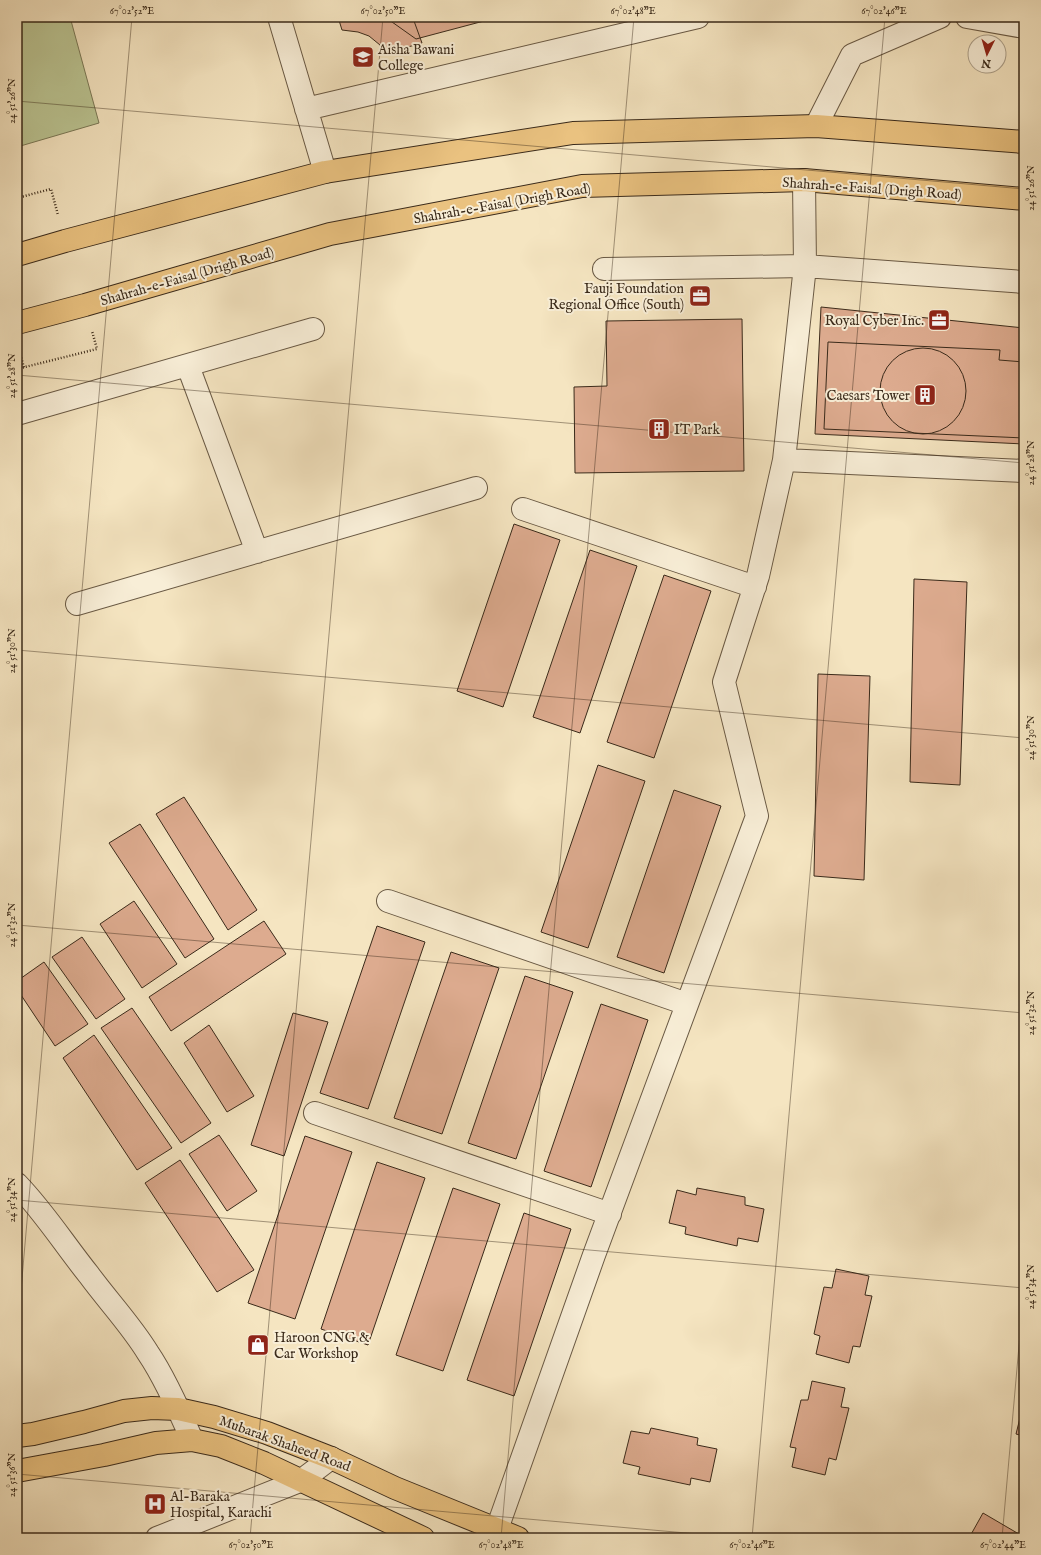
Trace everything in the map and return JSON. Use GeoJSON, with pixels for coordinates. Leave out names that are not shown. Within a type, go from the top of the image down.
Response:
{"type":"FeatureCollection","features":[{"type":"Feature","properties":{"kind":"main road"},"geometry":{"type":"LineString","coordinates":[[17,255],[325,172],[573,133],[816,126],[1024,142]]}},
{"type":"Feature","properties":{"kind":"main road","name":"Shahrah-e-Faisal (Drigh Road)"},"geometry":{"type":"LineString","coordinates":[[17,323],[86,305],[330,234],[582,186],[804,180],[1024,199]]}},
{"type":"Feature","properties":{"kind":"main road","name":"Mubarak Shaheed Road"},"geometry":{"type":"LineString","coordinates":[[17,1436],[55,1429],[124,1411],[152,1408],[178,1410],[214,1417],[260,1431],[331,1458],[395,1488],[518,1538]]}},
{"type":"Feature","properties":{"kind":"main road","name":"Mubarak Shaheed Road"},"geometry":{"type":"LineString","coordinates":[[17,1472],[156,1443],[192,1440],[221,1446],[302,1480],[413,1536]]}},
{"type":"Feature","properties":{"kind":"street"},"geometry":{"type":"LineString","coordinates":[[280,17],[325,172]]}},
{"type":"Feature","properties":{"kind":"street"},"geometry":{"type":"LineString","coordinates":[[306,109],[698,17]]}},
{"type":"Feature","properties":{"kind":"street"},"geometry":{"type":"LineString","coordinates":[[816,126],[852,55],[940,17]]}},
{"type":"Feature","properties":{"kind":"street"},"geometry":{"type":"LineString","coordinates":[[967,17],[1024,27]]}},
{"type":"Feature","properties":{"kind":"street"},"geometry":{"type":"LineString","coordinates":[[497,1529],[610,1214],[756,816],[724,682],[755,587],[784,460],[805,266],[804,180]]}},
{"type":"Feature","properties":{"kind":"street"},"geometry":{"type":"LineString","coordinates":[[604,269],[805,266],[1024,282]]}},
{"type":"Feature","properties":{"kind":"street"},"geometry":{"type":"LineString","coordinates":[[17,414],[313,329]]}},
{"type":"Feature","properties":{"kind":"street"},"geometry":{"type":"LineString","coordinates":[[188,366],[257,552]]}},
{"type":"Feature","properties":{"kind":"street"},"geometry":{"type":"LineString","coordinates":[[784,460],[1024,472]]}},
{"type":"Feature","properties":{"kind":"street"},"geometry":{"type":"LineString","coordinates":[[77,604],[476,488]]}},
{"type":"Feature","properties":{"kind":"street"},"geometry":{"type":"LineString","coordinates":[[523,509],[755,587]]}},
{"type":"Feature","properties":{"kind":"street"},"geometry":{"type":"LineString","coordinates":[[388,901],[687,1004]]}},
{"type":"Feature","properties":{"kind":"street"},"geometry":{"type":"LineString","coordinates":[[315,1113],[610,1214]]}},
{"type":"Feature","properties":{"kind":"street"},"geometry":{"type":"LineString","coordinates":[[17,1184],[36,1204],[149,1354],[192,1440]]}},
{"type":"Feature","properties":{"kind":"street"},"geometry":{"type":"LineString","coordinates":[[157,1538],[302,1480],[331,1458]]}},
{"type":"Feature","properties":{"kind":"path"},"geometry":{"type":"LineString","coordinates":[[17,198],[51,189]]}},
{"type":"Feature","properties":{"kind":"path"},"geometry":{"type":"LineString","coordinates":[[17,342],[24,368]]}},
{"type":"Feature","properties":{"kind":"path"},"geometry":{"type":"LineString","coordinates":[[17,369],[97,349]]}},
{"type":"Feature","properties":{"kind":"green space"},"geometry":{"type":"Polygon","coordinates":[[[17,17],[70,17],[99,123],[17,147],[17,17]]]}},
{"type":"Feature","properties":{"kind":"building"},"geometry":{"type":"Polygon","coordinates":[[[338,17],[417,17],[414,21],[422,43],[383,54],[380,45],[369,36],[358,32],[342,30],[338,17]]]}},
{"type":"Feature","properties":{"kind":"building"},"geometry":{"type":"Polygon","coordinates":[[[385,17],[499,17],[416,39],[385,17]]]}},
{"type":"Feature","properties":{"kind":"building","name":"Caesars Tower"},"geometry":{"type":"Polygon","coordinates":[[[821,307],[1024,328],[1024,444],[815,434],[821,307]]]}},
{"type":"Feature","properties":{"kind":"building","name":"IT Park"},"geometry":{"type":"Polygon","coordinates":[[[742,319],[744,471],[575,473],[574,387],[607,386],[606,321],[742,319]]]}},
{"type":"Feature","properties":{"kind":"building","name":"Caesars Tower"},"geometry":{"type":"Polygon","coordinates":[[[828,342],[1000,350],[999,360],[1024,362],[1024,438],[824,429],[828,342]]]}},
{"type":"Feature","properties":{"kind":"building"},"geometry":{"type":"Polygon","coordinates":[[[923,348],[939,351],[947,355],[959,367],[963,375],[966,391],[963,407],[959,415],[947,427],[939,431],[923,434],[907,431],[899,427],[887,415],[883,407],[880,391],[883,375],[887,367],[899,355],[907,351],[923,348]]]}},
{"type":"Feature","properties":{"kind":"building"},"geometry":{"type":"Polygon","coordinates":[[[514,524],[560,540],[503,707],[457,691],[514,524]]]}},
{"type":"Feature","properties":{"kind":"building"},"geometry":{"type":"Polygon","coordinates":[[[590,550],[637,566],[580,733],[533,717],[590,550]]]}},
{"type":"Feature","properties":{"kind":"building"},"geometry":{"type":"Polygon","coordinates":[[[664,575],[711,591],[654,758],[607,742],[664,575]]]}},
{"type":"Feature","properties":{"kind":"building"},"geometry":{"type":"Polygon","coordinates":[[[914,579],[967,582],[960,785],[910,782],[914,579]]]}},
{"type":"Feature","properties":{"kind":"building"},"geometry":{"type":"Polygon","coordinates":[[[818,674],[870,676],[864,880],[814,876],[818,674]]]}},
{"type":"Feature","properties":{"kind":"building"},"geometry":{"type":"Polygon","coordinates":[[[598,765],[645,781],[588,948],[541,932],[598,765]]]}},
{"type":"Feature","properties":{"kind":"building"},"geometry":{"type":"Polygon","coordinates":[[[674,790],[721,806],[664,973],[617,957],[674,790]]]}},
{"type":"Feature","properties":{"kind":"building"},"geometry":{"type":"Polygon","coordinates":[[[184,797],[257,910],[228,930],[156,814],[184,797]]]}},
{"type":"Feature","properties":{"kind":"building"},"geometry":{"type":"Polygon","coordinates":[[[140,824],[214,939],[185,958],[109,843],[140,824]]]}},
{"type":"Feature","properties":{"kind":"building"},"geometry":{"type":"Polygon","coordinates":[[[134,901],[177,964],[142,988],[100,924],[134,901]]]}},
{"type":"Feature","properties":{"kind":"building"},"geometry":{"type":"Polygon","coordinates":[[[264,921],[286,954],[171,1031],[149,997],[264,921]]]}},
{"type":"Feature","properties":{"kind":"building"},"geometry":{"type":"Polygon","coordinates":[[[377,926],[425,942],[368,1109],[320,1093],[377,926]]]}},
{"type":"Feature","properties":{"kind":"building"},"geometry":{"type":"Polygon","coordinates":[[[82,937],[125,999],[96,1019],[52,957],[82,937]]]}},
{"type":"Feature","properties":{"kind":"building"},"geometry":{"type":"Polygon","coordinates":[[[451,952],[499,968],[442,1134],[394,1118],[451,952]]]}},
{"type":"Feature","properties":{"kind":"building"},"geometry":{"type":"Polygon","coordinates":[[[44,962],[88,1024],[55,1046],[17,989],[17,981],[44,962]]]}},
{"type":"Feature","properties":{"kind":"building"},"geometry":{"type":"Polygon","coordinates":[[[525,976],[573,992],[516,1159],[468,1143],[525,976]]]}},
{"type":"Feature","properties":{"kind":"building"},"geometry":{"type":"Polygon","coordinates":[[[601,1004],[648,1020],[591,1187],[544,1171],[601,1004]]]}},
{"type":"Feature","properties":{"kind":"building"},"geometry":{"type":"Polygon","coordinates":[[[132,1008],[211,1123],[181,1143],[101,1028],[132,1008]]]}},
{"type":"Feature","properties":{"kind":"building"},"geometry":{"type":"Polygon","coordinates":[[[293,1013],[328,1022],[284,1156],[251,1145],[293,1013]]]}},
{"type":"Feature","properties":{"kind":"building"},"geometry":{"type":"Polygon","coordinates":[[[209,1025],[254,1096],[227,1112],[184,1043],[209,1025]]]}},
{"type":"Feature","properties":{"kind":"building"},"geometry":{"type":"Polygon","coordinates":[[[94,1035],[172,1148],[137,1170],[63,1058],[94,1035]]]}},
{"type":"Feature","properties":{"kind":"building"},"geometry":{"type":"Polygon","coordinates":[[[219,1135],[257,1191],[227,1211],[189,1154],[219,1135]]]}},
{"type":"Feature","properties":{"kind":"building"},"geometry":{"type":"Polygon","coordinates":[[[305,1136],[352,1152],[295,1319],[248,1303],[305,1136]]]}},
{"type":"Feature","properties":{"kind":"building"},"geometry":{"type":"Polygon","coordinates":[[[180,1160],[254,1270],[217,1292],[145,1183],[180,1160]]]}},
{"type":"Feature","properties":{"kind":"building"},"geometry":{"type":"Polygon","coordinates":[[[377,1162],[425,1178],[368,1345],[321,1329],[377,1162]]]}},
{"type":"Feature","properties":{"kind":"building"},"geometry":{"type":"Polygon","coordinates":[[[453,1188],[500,1204],[443,1371],[396,1355],[453,1188]]]}},
{"type":"Feature","properties":{"kind":"building"},"geometry":{"type":"Polygon","coordinates":[[[697,1188],[745,1197],[745,1205],[764,1209],[758,1242],[738,1238],[737,1246],[685,1234],[686,1227],[669,1223],[677,1190],[696,1195],[697,1188]]]}},
{"type":"Feature","properties":{"kind":"building"},"geometry":{"type":"Polygon","coordinates":[[[524,1213],[571,1229],[514,1396],[467,1380],[524,1213]]]}},
{"type":"Feature","properties":{"kind":"building"},"geometry":{"type":"Polygon","coordinates":[[[836,1269],[869,1276],[865,1295],[872,1296],[860,1347],[853,1346],[849,1363],[816,1354],[820,1336],[814,1334],[824,1287],[832,1288],[836,1269]]]}},
{"type":"Feature","properties":{"kind":"building"},"geometry":{"type":"Polygon","coordinates":[[[812,1381],[845,1388],[841,1407],[849,1408],[836,1460],[829,1458],[825,1475],[792,1467],[796,1448],[790,1447],[801,1400],[808,1400],[812,1381]]]}},
{"type":"Feature","properties":{"kind":"building"},"geometry":{"type":"Polygon","coordinates":[[[1024,1402],[1024,1436],[1016,1434],[1024,1402]]]}},
{"type":"Feature","properties":{"kind":"building"},"geometry":{"type":"Polygon","coordinates":[[[651,1428],[698,1438],[697,1445],[717,1449],[710,1482],[691,1478],[690,1485],[638,1474],[640,1467],[623,1463],[631,1431],[649,1434],[651,1428]]]}},
{"type":"Feature","properties":{"kind":"building"},"geometry":{"type":"Polygon","coordinates":[[[983,1513],[1024,1537],[1024,1538],[969,1538],[983,1513]]]}},
{"type":"Feature","properties":{"kind":"place","name":"Aisha Bawani College"},"geometry":{"type":"Point","coordinates":[363,57]}},
{"type":"Feature","properties":{"kind":"place","name":"Fauji Foundation Regional Office (South)"},"geometry":{"type":"Point","coordinates":[700,296]}},
{"type":"Feature","properties":{"kind":"place","name":"Royal Cyber Inc."},"geometry":{"type":"Point","coordinates":[939,320]}},
{"type":"Feature","properties":{"kind":"place","name":"Caesars Tower"},"geometry":{"type":"Point","coordinates":[925,395]}},
{"type":"Feature","properties":{"kind":"place","name":"IT Park"},"geometry":{"type":"Point","coordinates":[659,429]}},
{"type":"Feature","properties":{"kind":"place","name":"Haroon CNG & Car Workshop"},"geometry":{"type":"Point","coordinates":[258,1345]}},
{"type":"Feature","properties":{"kind":"place","name":"Al-Baraka Hospital, Karachi"},"geometry":{"type":"Point","coordinates":[155,1504]}}]}
